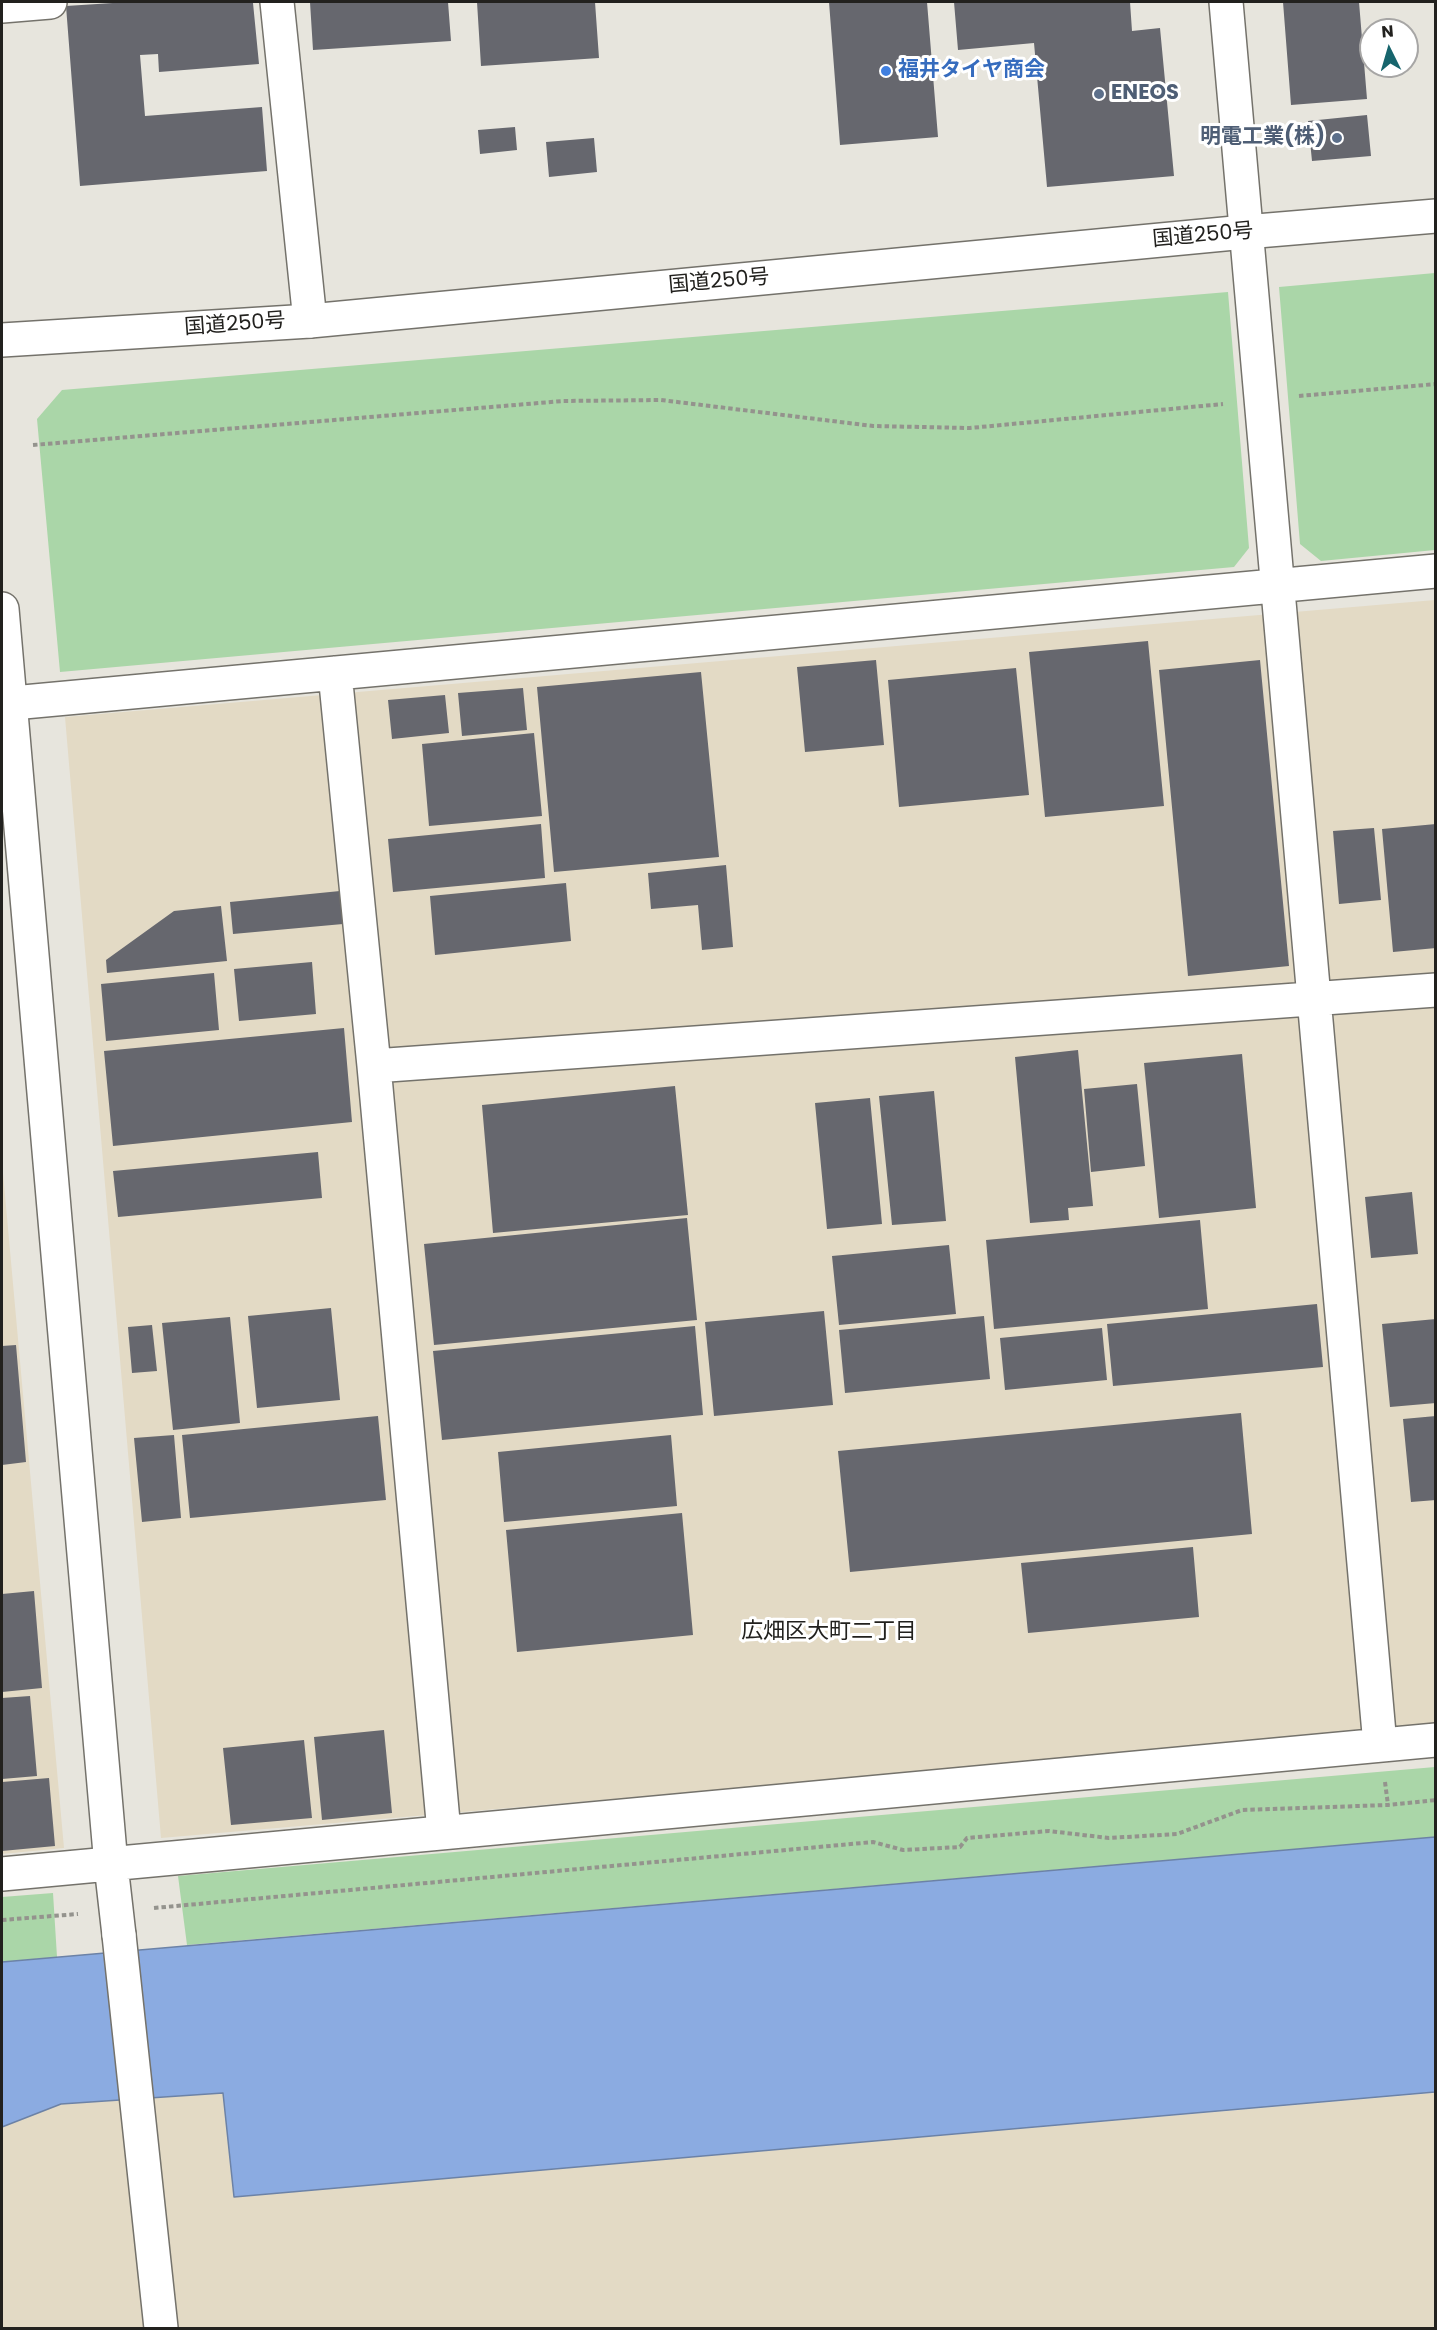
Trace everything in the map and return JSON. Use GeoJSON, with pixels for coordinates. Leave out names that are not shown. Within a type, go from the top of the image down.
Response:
{"type":"FeatureCollection","features":[{"type":"Feature","properties":{"kind":"main road"},"geometry":{"type":"LineString","coordinates":[[2,6],[50,2]]}},
{"type":"Feature","properties":{"kind":"main road"},"geometry":{"type":"LineString","coordinates":[[278,2],[310,321]]}},
{"type":"Feature","properties":{"kind":"main road"},"geometry":{"type":"LineString","coordinates":[[1226,2],[1380,1745]]}},
{"type":"Feature","properties":{"kind":"main road","name":"国道250号"},"geometry":{"type":"LineString","coordinates":[[2,340],[310,321],[1245,232],[1436,216]]}},
{"type":"Feature","properties":{"kind":"main road"},"geometry":{"type":"LineString","coordinates":[[6,704],[1436,571]]}},
{"type":"Feature","properties":{"kind":"main road"},"geometry":{"type":"LineString","coordinates":[[2,609],[6,704],[111,1865],[161,2328]]}},
{"type":"Feature","properties":{"kind":"main road"},"geometry":{"type":"LineString","coordinates":[[335,673],[374,1066],[444,1832]]}},
{"type":"Feature","properties":{"kind":"main road"},"geometry":{"type":"LineString","coordinates":[[374,1066],[1436,990]]}},
{"type":"Feature","properties":{"kind":"main road"},"geometry":{"type":"LineString","coordinates":[[2,1874],[1436,1740]]}},
{"type":"Feature","properties":{"kind":"path"},"geometry":{"type":"LineString","coordinates":[[33,445],[563,401],[661,400],[873,426],[970,428],[1436,384]]}},
{"type":"Feature","properties":{"kind":"path"},"geometry":{"type":"LineString","coordinates":[[2,1920],[56,1915],[118,1924],[183,1905],[873,1842],[903,1850],[960,1847],[967,1838],[1049,1831],[1109,1838],[1177,1834],[1242,1810],[1388,1805],[1436,1800]]}},
{"type":"Feature","properties":{"kind":"shaded area"},"geometry":{"type":"Polygon","coordinates":[[[1435,600],[1435,1728],[161,1838],[65,717],[1435,600]]]}},
{"type":"Feature","properties":{"kind":"shaded area"},"geometry":{"type":"Polygon","coordinates":[[[2,1162],[64,1848],[2,1854],[2,1162]]]}},
{"type":"Feature","properties":{"kind":"shaded area"},"geometry":{"type":"Polygon","coordinates":[[[224,2093],[235,2197],[1435,2093],[1435,2328],[2,2328],[2,2127],[61,2104],[224,2093]]]}},
{"type":"Feature","properties":{"kind":"green space"},"geometry":{"type":"Polygon","coordinates":[[[1435,273],[1435,550],[1321,561],[1300,544],[1279,287],[1435,273]]]}},
{"type":"Feature","properties":{"kind":"green space"},"geometry":{"type":"Polygon","coordinates":[[[1228,292],[1249,548],[1234,567],[60,672],[37,419],[62,390],[1228,292]]]}},
{"type":"Feature","properties":{"kind":"green space"},"geometry":{"type":"Polygon","coordinates":[[[1435,1767],[1435,1837],[187,1945],[178,1876],[1435,1767]]]}},
{"type":"Feature","properties":{"kind":"green space"},"geometry":{"type":"Polygon","coordinates":[[[53,1893],[57,1957],[2,1962],[2,1897],[53,1893]]]}},
{"type":"Feature","properties":{"kind":"water"},"geometry":{"type":"Polygon","coordinates":[[[1435,1837],[1435,2092],[234,2197],[223,2093],[61,2104],[2,2127],[2,1962],[1435,1837]]]}},
{"type":"Feature","properties":{"kind":"building"},"geometry":{"type":"Polygon","coordinates":[[[128,2],[253,3],[259,64],[159,72],[158,54],[140,55],[145,116],[262,107],[267,171],[80,186],[66,6],[128,2]]]}},
{"type":"Feature","properties":{"kind":"building"},"geometry":{"type":"Polygon","coordinates":[[[310,2],[448,2],[451,41],[313,50],[310,2]]]}},
{"type":"Feature","properties":{"kind":"building"},"geometry":{"type":"Polygon","coordinates":[[[477,2],[595,2],[599,58],[481,66],[477,2]]]}},
{"type":"Feature","properties":{"kind":"building"},"geometry":{"type":"Polygon","coordinates":[[[829,2],[927,2],[938,137],[840,145],[829,2]]]}},
{"type":"Feature","properties":{"kind":"building"},"geometry":{"type":"Polygon","coordinates":[[[954,2],[1130,2],[1132,31],[1160,28],[1174,176],[1047,187],[1034,43],[958,50],[954,2]]]}},
{"type":"Feature","properties":{"kind":"building"},"geometry":{"type":"Polygon","coordinates":[[[1283,2],[1359,2],[1359,78],[1365,78],[1367,99],[1291,105],[1283,2]]]}},
{"type":"Feature","properties":{"kind":"building"},"geometry":{"type":"Polygon","coordinates":[[[1367,115],[1371,156],[1312,161],[1308,121],[1367,115]]]}},
{"type":"Feature","properties":{"kind":"building"},"geometry":{"type":"Polygon","coordinates":[[[515,127],[517,150],[480,154],[478,130],[515,127]]]}},
{"type":"Feature","properties":{"kind":"building"},"geometry":{"type":"Polygon","coordinates":[[[594,138],[597,172],[549,177],[546,142],[594,138]]]}},
{"type":"Feature","properties":{"kind":"building"},"geometry":{"type":"Polygon","coordinates":[[[1148,641],[1164,806],[1045,817],[1029,652],[1148,641]]]}},
{"type":"Feature","properties":{"kind":"building"},"geometry":{"type":"Polygon","coordinates":[[[876,660],[884,745],[805,752],[797,667],[876,660]]]}},
{"type":"Feature","properties":{"kind":"building"},"geometry":{"type":"Polygon","coordinates":[[[1260,660],[1289,966],[1188,976],[1159,670],[1260,660]]]}},
{"type":"Feature","properties":{"kind":"building"},"geometry":{"type":"Polygon","coordinates":[[[1016,668],[1029,795],[899,807],[888,680],[1016,668]]]}},
{"type":"Feature","properties":{"kind":"building"},"geometry":{"type":"Polygon","coordinates":[[[701,672],[719,857],[554,872],[537,687],[701,672]]]}},
{"type":"Feature","properties":{"kind":"building"},"geometry":{"type":"Polygon","coordinates":[[[523,688],[527,730],[462,736],[458,693],[523,688]]]}},
{"type":"Feature","properties":{"kind":"building"},"geometry":{"type":"Polygon","coordinates":[[[445,695],[449,733],[392,739],[388,700],[445,695]]]}},
{"type":"Feature","properties":{"kind":"building"},"geometry":{"type":"Polygon","coordinates":[[[534,733],[542,816],[429,826],[422,744],[534,733]]]}},
{"type":"Feature","properties":{"kind":"building"},"geometry":{"type":"Polygon","coordinates":[[[541,824],[545,878],[393,892],[388,839],[541,824]]]}},
{"type":"Feature","properties":{"kind":"building"},"geometry":{"type":"Polygon","coordinates":[[[1436,824],[1436,948],[1393,952],[1382,829],[1436,824]]]}},
{"type":"Feature","properties":{"kind":"building"},"geometry":{"type":"Polygon","coordinates":[[[1374,828],[1381,900],[1339,904],[1333,831],[1374,828]]]}},
{"type":"Feature","properties":{"kind":"building"},"geometry":{"type":"Polygon","coordinates":[[[726,865],[733,947],[702,950],[698,905],[651,909],[648,873],[726,865]]]}},
{"type":"Feature","properties":{"kind":"building"},"geometry":{"type":"Polygon","coordinates":[[[566,883],[571,941],[435,955],[430,896],[566,883]]]}},
{"type":"Feature","properties":{"kind":"building"},"geometry":{"type":"Polygon","coordinates":[[[340,891],[343,924],[233,934],[230,902],[340,891]]]}},
{"type":"Feature","properties":{"kind":"building"},"geometry":{"type":"Polygon","coordinates":[[[221,906],[227,961],[107,973],[106,960],[174,911],[221,906]]]}},
{"type":"Feature","properties":{"kind":"building"},"geometry":{"type":"Polygon","coordinates":[[[312,962],[316,1014],[239,1021],[234,969],[312,962]]]}},
{"type":"Feature","properties":{"kind":"building"},"geometry":{"type":"Polygon","coordinates":[[[214,973],[219,1030],[106,1041],[101,984],[214,973]]]}},
{"type":"Feature","properties":{"kind":"building"},"geometry":{"type":"Polygon","coordinates":[[[344,1028],[352,1122],[113,1146],[104,1051],[344,1028]]]}},
{"type":"Feature","properties":{"kind":"building"},"geometry":{"type":"Polygon","coordinates":[[[1078,1050],[1093,1206],[1068,1208],[1069,1220],[1030,1223],[1015,1057],[1078,1050]]]}},
{"type":"Feature","properties":{"kind":"building"},"geometry":{"type":"Polygon","coordinates":[[[1242,1054],[1256,1208],[1159,1218],[1144,1063],[1242,1054]]]}},
{"type":"Feature","properties":{"kind":"building"},"geometry":{"type":"Polygon","coordinates":[[[1137,1084],[1145,1166],[1091,1172],[1084,1089],[1137,1084]]]}},
{"type":"Feature","properties":{"kind":"building"},"geometry":{"type":"Polygon","coordinates":[[[675,1086],[688,1215],[493,1233],[482,1105],[675,1086]]]}},
{"type":"Feature","properties":{"kind":"building"},"geometry":{"type":"Polygon","coordinates":[[[934,1091],[946,1221],[892,1225],[879,1096],[934,1091]]]}},
{"type":"Feature","properties":{"kind":"building"},"geometry":{"type":"Polygon","coordinates":[[[870,1098],[882,1224],[827,1229],[815,1103],[870,1098]]]}},
{"type":"Feature","properties":{"kind":"building"},"geometry":{"type":"Polygon","coordinates":[[[318,1152],[322,1198],[118,1217],[113,1171],[318,1152]]]}},
{"type":"Feature","properties":{"kind":"building"},"geometry":{"type":"Polygon","coordinates":[[[1412,1192],[1418,1254],[1371,1258],[1365,1197],[1412,1192]]]}},
{"type":"Feature","properties":{"kind":"building"},"geometry":{"type":"Polygon","coordinates":[[[687,1218],[697,1320],[434,1345],[424,1244],[687,1218]]]}},
{"type":"Feature","properties":{"kind":"building"},"geometry":{"type":"Polygon","coordinates":[[[1200,1220],[1208,1309],[994,1329],[986,1240],[1200,1220]]]}},
{"type":"Feature","properties":{"kind":"building"},"geometry":{"type":"Polygon","coordinates":[[[949,1245],[956,1314],[839,1325],[832,1256],[949,1245]]]}},
{"type":"Feature","properties":{"kind":"building"},"geometry":{"type":"Polygon","coordinates":[[[1317,1304],[1323,1367],[1113,1386],[1107,1324],[1317,1304]]]}},
{"type":"Feature","properties":{"kind":"building"},"geometry":{"type":"Polygon","coordinates":[[[331,1308],[340,1400],[257,1408],[248,1316],[331,1308]]]}},
{"type":"Feature","properties":{"kind":"building"},"geometry":{"type":"Polygon","coordinates":[[[824,1311],[833,1405],[714,1416],[705,1322],[824,1311]]]}},
{"type":"Feature","properties":{"kind":"building"},"geometry":{"type":"Polygon","coordinates":[[[984,1316],[990,1379],[845,1393],[839,1330],[984,1316]]]}},
{"type":"Feature","properties":{"kind":"building"},"geometry":{"type":"Polygon","coordinates":[[[230,1317],[240,1423],[173,1430],[162,1323],[230,1317]]]}},
{"type":"Feature","properties":{"kind":"building"},"geometry":{"type":"Polygon","coordinates":[[[1436,1319],[1436,1403],[1390,1407],[1382,1324],[1436,1319]]]}},
{"type":"Feature","properties":{"kind":"building"},"geometry":{"type":"Polygon","coordinates":[[[152,1325],[157,1371],[132,1373],[128,1327],[152,1325]]]}},
{"type":"Feature","properties":{"kind":"building"},"geometry":{"type":"Polygon","coordinates":[[[695,1326],[703,1415],[442,1440],[433,1351],[695,1326]]]}},
{"type":"Feature","properties":{"kind":"building"},"geometry":{"type":"Polygon","coordinates":[[[1102,1328],[1107,1380],[1005,1390],[1000,1338],[1102,1328]]]}},
{"type":"Feature","properties":{"kind":"building"},"geometry":{"type":"Polygon","coordinates":[[[16,1345],[26,1462],[2,1465],[2,1346],[16,1345]]]}},
{"type":"Feature","properties":{"kind":"building"},"geometry":{"type":"Polygon","coordinates":[[[1241,1413],[1252,1534],[850,1572],[838,1451],[1241,1413]]]}},
{"type":"Feature","properties":{"kind":"building"},"geometry":{"type":"Polygon","coordinates":[[[378,1416],[386,1500],[190,1518],[182,1435],[378,1416]]]}},
{"type":"Feature","properties":{"kind":"building"},"geometry":{"type":"Polygon","coordinates":[[[1436,1416],[1436,1500],[1411,1502],[1403,1419],[1436,1416]]]}},
{"type":"Feature","properties":{"kind":"building"},"geometry":{"type":"Polygon","coordinates":[[[174,1435],[181,1518],[142,1522],[134,1438],[174,1435]]]}},
{"type":"Feature","properties":{"kind":"building"},"geometry":{"type":"Polygon","coordinates":[[[671,1435],[677,1506],[504,1522],[498,1452],[671,1435]]]}},
{"type":"Feature","properties":{"kind":"building"},"geometry":{"type":"Polygon","coordinates":[[[682,1513],[693,1635],[517,1652],[506,1530],[682,1513]]]}},
{"type":"Feature","properties":{"kind":"building"},"geometry":{"type":"Polygon","coordinates":[[[1193,1547],[1199,1617],[1028,1633],[1021,1563],[1193,1547]]]}},
{"type":"Feature","properties":{"kind":"building"},"geometry":{"type":"Polygon","coordinates":[[[34,1591],[42,1688],[2,1692],[2,1594],[34,1591]]]}},
{"type":"Feature","properties":{"kind":"building"},"geometry":{"type":"Polygon","coordinates":[[[30,1696],[37,1776],[2,1779],[2,1698],[30,1696]]]}},
{"type":"Feature","properties":{"kind":"building"},"geometry":{"type":"Polygon","coordinates":[[[384,1730],[392,1813],[322,1820],[314,1737],[384,1730]]]}},
{"type":"Feature","properties":{"kind":"building"},"geometry":{"type":"Polygon","coordinates":[[[304,1740],[312,1818],[231,1825],[223,1748],[304,1740]]]}},
{"type":"Feature","properties":{"kind":"building"},"geometry":{"type":"Polygon","coordinates":[[[49,1778],[55,1846],[2,1851],[2,1782],[49,1778]]]}},
{"type":"Feature","properties":{"kind":"place","name":"福井タイヤ商会"},"geometry":{"type":"Point","coordinates":[886,71]}},
{"type":"Feature","properties":{"kind":"place","name":"ENEOS"},"geometry":{"type":"Point","coordinates":[1099,94]}},
{"type":"Feature","properties":{"kind":"place","name":"明電工業(株)"},"geometry":{"type":"Point","coordinates":[1337,138]}},
{"type":"Feature","properties":{"kind":"district","name":"広畑区大町二丁目"},"geometry":{"type":"Point","coordinates":[829,1632]}}]}
